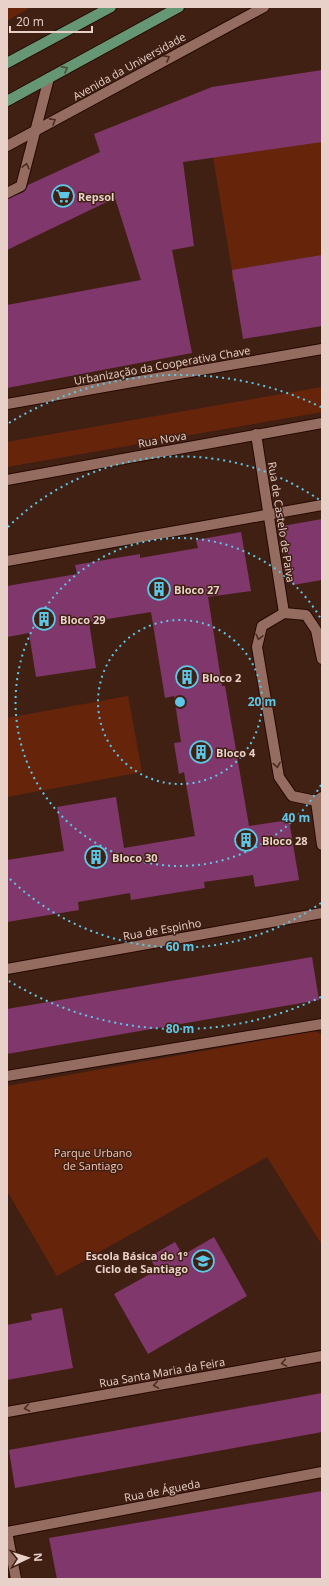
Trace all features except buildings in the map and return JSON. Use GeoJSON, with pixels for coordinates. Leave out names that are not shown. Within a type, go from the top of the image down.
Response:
{"type":"FeatureCollection","features":[{"type":"Feature","properties":{"kind":"main road"},"geometry":{"type":"LineString","coordinates":[[7,63],[111,7]]}},
{"type":"Feature","properties":{"kind":"main road"},"geometry":{"type":"LineString","coordinates":[[7,101],[179,7]]}},
{"type":"Feature","properties":{"kind":"street","name":"Avenida da Universidade"},"geometry":{"type":"LineString","coordinates":[[7,146],[264,7]]}},
{"type":"Feature","properties":{"kind":"street"},"geometry":{"type":"LineString","coordinates":[[7,193],[21,186],[49,78]]}},
{"type":"Feature","properties":{"kind":"street","name":"Urbanização da Cooperativa Chave"},"geometry":{"type":"LineString","coordinates":[[7,404],[322,349]]}},
{"type":"Feature","properties":{"kind":"street","name":"Rua Nova"},"geometry":{"type":"LineString","coordinates":[[7,480],[322,423]]}},
{"type":"Feature","properties":{"kind":"street","name":"Rua de Castelo de Paiva"},"geometry":{"type":"LineString","coordinates":[[256,434],[284,614]]}},
{"type":"Feature","properties":{"kind":"street"},"geometry":{"type":"LineString","coordinates":[[7,561],[322,505]]}},
{"type":"Feature","properties":{"kind":"street"},"geometry":{"type":"LineString","coordinates":[[322,659],[316,630],[306,615],[284,614],[262,626],[257,647],[258,657],[279,777],[292,796],[319,799],[322,845]]}},
{"type":"Feature","properties":{"kind":"street","name":"Rua de Espinho"},"geometry":{"type":"LineString","coordinates":[[7,969],[322,913]]}},
{"type":"Feature","properties":{"kind":"street"},"geometry":{"type":"LineString","coordinates":[[7,1076],[322,1024]]}},
{"type":"Feature","properties":{"kind":"street","name":"Rua Santa Maria da Feira"},"geometry":{"type":"LineString","coordinates":[[7,1412],[322,1356]]}},
{"type":"Feature","properties":{"kind":"street","name":"Rua de Águeda"},"geometry":{"type":"LineString","coordinates":[[7,1532],[322,1472]]}},
{"type":"Feature","properties":{"kind":"street"},"geometry":{"type":"LineString","coordinates":[[7,1532],[16,1579]]}},
{"type":"Feature","properties":{"kind":"green space"},"geometry":{"type":"Polygon","coordinates":[[[7,7],[31,7],[7,21],[7,7]]]}},
{"type":"Feature","properties":{"kind":"green space"},"geometry":{"type":"Polygon","coordinates":[[[322,138],[322,264],[232,281],[232,270],[213,157],[322,138]]]}},
{"type":"Feature","properties":{"kind":"green space"},"geometry":{"type":"Polygon","coordinates":[[[322,387],[322,412],[7,467],[7,442],[322,387]]]}},
{"type":"Feature","properties":{"kind":"green space"},"geometry":{"type":"Polygon","coordinates":[[[128,696],[142,772],[7,797],[7,718],[128,696]]]}},
{"type":"Feature","properties":{"kind":"green space","name":"Parque Urbano de Santiago"},"geometry":{"type":"Polygon","coordinates":[[[314,1031],[322,1034],[322,1245],[267,1157],[57,1276],[7,1191],[7,1086],[314,1031]]]}},
{"type":"Feature","properties":{"kind":"place","name":"Repsol"},"geometry":{"type":"Point","coordinates":[63,196]}},
{"type":"Feature","properties":{"kind":"place","name":"Bloco 27"},"geometry":{"type":"Point","coordinates":[159,589]}},
{"type":"Feature","properties":{"kind":"place","name":"Bloco 29"},"geometry":{"type":"Point","coordinates":[44,619]}},
{"type":"Feature","properties":{"kind":"place","name":"Bloco 2"},"geometry":{"type":"Point","coordinates":[187,677]}},
{"type":"Feature","properties":{"kind":"place","name":"Bloco 4"},"geometry":{"type":"Point","coordinates":[201,752]}},
{"type":"Feature","properties":{"kind":"place","name":"Bloco 28"},"geometry":{"type":"Point","coordinates":[246,840]}},
{"type":"Feature","properties":{"kind":"place","name":"Bloco 30"},"geometry":{"type":"Point","coordinates":[96,857]}},
{"type":"Feature","properties":{"kind":"place","name":"Escola Básica do 1° Ciclo de Santiago"},"geometry":{"type":"Point","coordinates":[203,1261]}}]}
